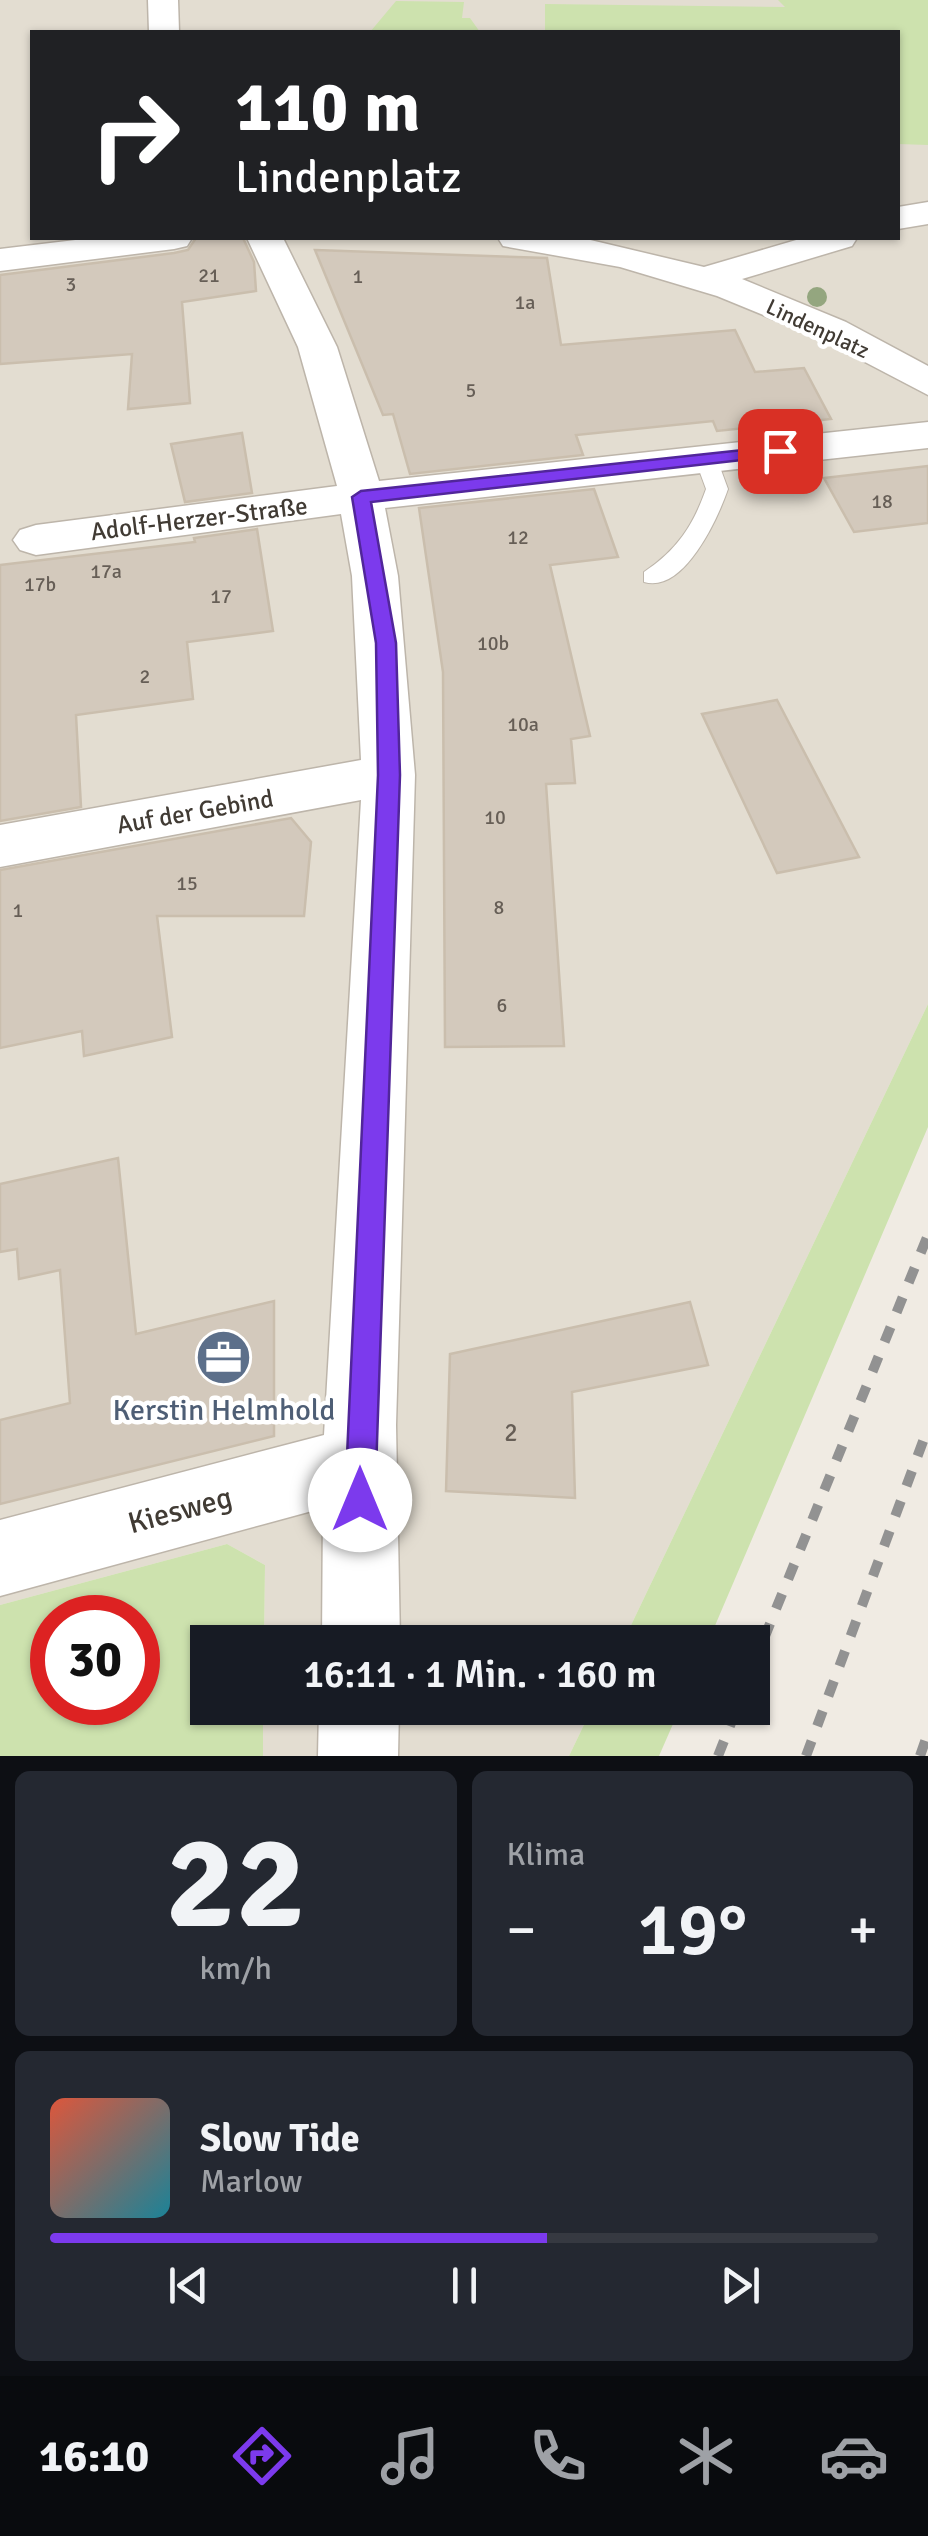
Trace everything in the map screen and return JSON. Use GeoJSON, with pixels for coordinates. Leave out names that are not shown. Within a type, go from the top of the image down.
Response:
{"type":"FeatureCollection","features":[{"type":"Feature","properties":{"kind":"street"},"geometry":{"type":"LineString","coordinates":[[163,0],[164,30]]}},
{"type":"Feature","properties":{"kind":"street"},"geometry":{"type":"LineString","coordinates":[[900,218],[928,213]]}},
{"type":"Feature","properties":{"kind":"street"},"geometry":{"type":"LineString","coordinates":[[0,260],[158,240]]}},
{"type":"Feature","properties":{"kind":"street"},"geometry":{"type":"LineString","coordinates":[[266,240],[286,273],[324,365],[361,497],[386,643],[389,775],[360,1462],[362,1625]]}},
{"type":"Feature","properties":{"kind":"street","name":"Lindenplatz"},"geometry":{"type":"LineString","coordinates":[[529,240],[610,253],[705,280],[865,349],[928,383]]}},
{"type":"Feature","properties":{"kind":"street","name":"Lindenplatz"},"geometry":{"type":"LineString","coordinates":[[705,280],[833,240]]}},
{"type":"Feature","properties":{"kind":"street"},"geometry":{"type":"LineString","coordinates":[[361,497],[928,435]]}},
{"type":"Feature","properties":{"kind":"street","name":"Adolf-Herzer-Straße"},"geometry":{"type":"LineString","coordinates":[[36,540],[361,497]]}},
{"type":"Feature","properties":{"kind":"street","name":"Auf der Gebind"},"geometry":{"type":"LineString","coordinates":[[0,846],[389,775]]}},
{"type":"Feature","properties":{"kind":"street","name":"Kiesweg"},"geometry":{"type":"LineString","coordinates":[[0,1558],[360,1462]]}},
{"type":"Feature","properties":{"kind":"street"},"geometry":{"type":"LineString","coordinates":[[358,1756],[359,1725]]}},
{"type":"Feature","properties":{"kind":"lane"},"geometry":{"type":"LineString","coordinates":[[652,577],[685,556],[699,534],[718,488],[706,459]]}},
{"type":"Feature","properties":{"kind":"shaded area"},"geometry":{"type":"Polygon","coordinates":[[[0,0],[928,0],[928,1004],[631,1625],[264,1625],[265,1565],[227,1544],[0,1605],[0,0]]]}},
{"type":"Feature","properties":{"kind":"shaded area"},"geometry":{"type":"Polygon","coordinates":[[[263,1725],[584,1725],[569,1756],[263,1756],[263,1725]]]}},
{"type":"Feature","properties":{"kind":"green space"},"geometry":{"type":"Polygon","coordinates":[[[778,0],[928,0],[928,145],[900,144],[900,30],[545,30],[545,4],[785,7],[778,0]]]}},
{"type":"Feature","properties":{"kind":"green space"},"geometry":{"type":"Polygon","coordinates":[[[396,1],[464,2],[462,18],[470,18],[479,30],[372,30],[396,1]]]}},
{"type":"Feature","properties":{"kind":"green space"},"geometry":{"type":"Polygon","coordinates":[[[928,1004],[928,1127],[715,1625],[631,1625],[928,1004]]]}},
{"type":"Feature","properties":{"kind":"green space"},"geometry":{"type":"Polygon","coordinates":[[[227,1544],[265,1565],[264,1625],[190,1625],[190,1725],[263,1725],[263,1756],[0,1756],[0,1605],[30,1597],[30,1725],[160,1725],[160,1595],[37,1595],[227,1544]]]}},
{"type":"Feature","properties":{"kind":"green space"},"geometry":{"type":"Polygon","coordinates":[[[584,1725],[673,1725],[659,1756],[569,1756],[584,1725]]]}},
{"type":"Feature","properties":{"kind":"building"},"geometry":{"type":"Polygon","coordinates":[[[195,240],[244,240],[254,262],[256,291],[182,302],[190,403],[128,409],[132,354],[0,364],[0,275],[188,250],[195,240]]]}},
{"type":"Feature","properties":{"kind":"building"},"geometry":{"type":"Polygon","coordinates":[[[315,250],[547,258],[561,345],[735,330],[755,372],[804,368],[831,419],[717,431],[713,421],[576,435],[583,455],[410,474],[393,414],[383,415],[315,250]]]}},
{"type":"Feature","properties":{"kind":"building"},"geometry":{"type":"Polygon","coordinates":[[[242,433],[252,493],[185,502],[171,444],[242,433]]]}},
{"type":"Feature","properties":{"kind":"building"},"geometry":{"type":"Polygon","coordinates":[[[928,466],[928,523],[854,532],[824,478],[928,466]]]}},
{"type":"Feature","properties":{"kind":"building"},"geometry":{"type":"Polygon","coordinates":[[[594,489],[618,557],[550,565],[590,736],[571,739],[575,783],[546,784],[564,1046],[445,1047],[443,672],[419,508],[594,489]]]}},
{"type":"Feature","properties":{"kind":"building"},"geometry":{"type":"Polygon","coordinates":[[[257,529],[273,631],[187,642],[193,699],[76,715],[81,807],[0,821],[0,565],[195,542],[194,538],[257,529]]]}},
{"type":"Feature","properties":{"kind":"building"},"geometry":{"type":"Polygon","coordinates":[[[777,700],[859,857],[777,873],[702,714],[777,700]]]}},
{"type":"Feature","properties":{"kind":"building"},"geometry":{"type":"Polygon","coordinates":[[[291,818],[311,842],[304,916],[157,916],[172,1037],[84,1056],[82,1031],[0,1048],[0,870],[291,818]]]}},
{"type":"Feature","properties":{"kind":"building"},"geometry":{"type":"Polygon","coordinates":[[[118,1158],[136,1334],[274,1301],[274,1436],[0,1504],[0,1420],[70,1403],[60,1270],[19,1279],[17,1249],[0,1252],[0,1184],[118,1158]]]}},
{"type":"Feature","properties":{"kind":"building"},"geometry":{"type":"Polygon","coordinates":[[[690,1302],[708,1365],[572,1392],[575,1498],[446,1491],[450,1354],[690,1302]]]}},
{"type":"Feature","properties":{"kind":"railway"},"geometry":{"type":"LineString","coordinates":[[769,1625],[928,1235]]}},
{"type":"Feature","properties":{"kind":"railway"},"geometry":{"type":"LineString","coordinates":[[806,1756],[928,1428]]}},
{"type":"Feature","properties":{"kind":"railway"},"geometry":{"type":"LineString","coordinates":[[718,1756],[730,1725]]}},
{"type":"Feature","properties":{"kind":"railway"},"geometry":{"type":"LineString","coordinates":[[920,1756],[928,1733]]}},
{"type":"Feature","properties":{"kind":"place","name":"Kerstin Helmhold"},"geometry":{"type":"Point","coordinates":[224,1357]}},
{"type":"Feature","properties":{"kind":"route"},"geometry":{"type":"LineString","coordinates":[[360,1500],[389,775],[386,643],[361,497],[780,451]]}}]}
